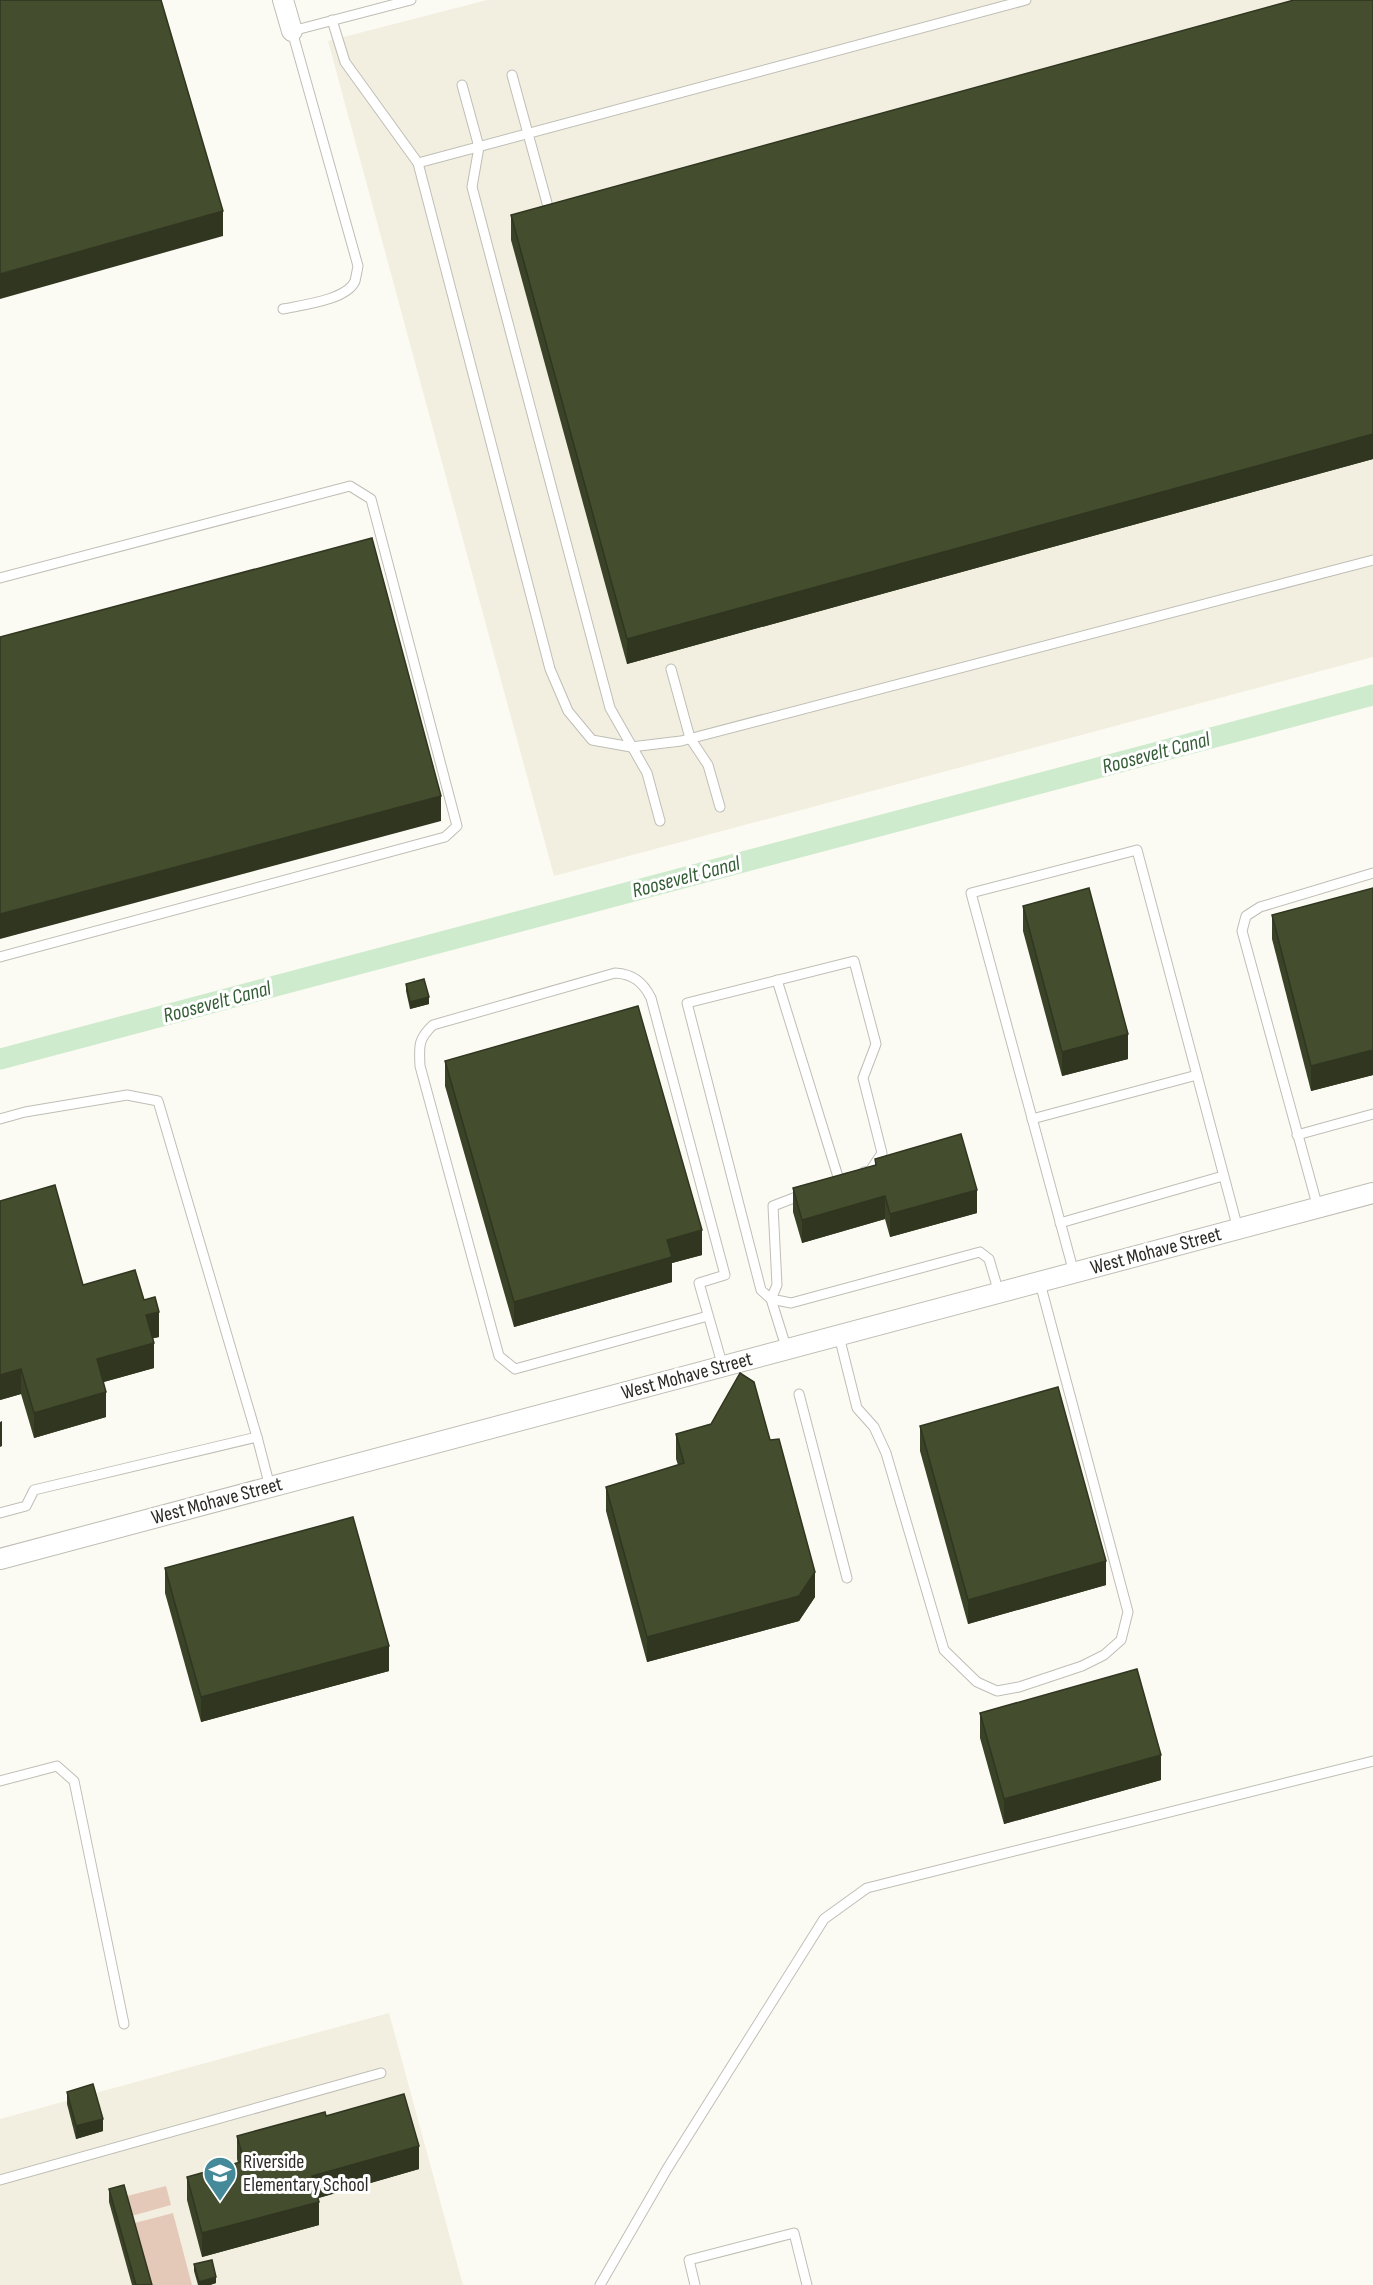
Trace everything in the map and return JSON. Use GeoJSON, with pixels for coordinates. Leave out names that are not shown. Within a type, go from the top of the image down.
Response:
{"type":"FeatureCollection","features":[{"type":"Feature","properties":{"kind":"street"},"geometry":{"type":"LineString","coordinates":[[283,0],[292,31]]}},
{"type":"Feature","properties":{"kind":"street","name":"West Mohave Street"},"geometry":{"type":"LineString","coordinates":[[0,1559],[1373,1193]]}},
{"type":"Feature","properties":{"kind":"lane"},"geometry":{"type":"LineString","coordinates":[[283,309],[328,299],[345,292],[354,283],[358,266],[292,31],[411,0]]}},
{"type":"Feature","properties":{"kind":"lane"},"geometry":{"type":"LineString","coordinates":[[418,163],[1026,0]]}},
{"type":"Feature","properties":{"kind":"lane"},"geometry":{"type":"LineString","coordinates":[[332,20],[345,62],[418,163],[550,669],[568,711],[592,740],[631,747],[690,738],[1373,560]]}},
{"type":"Feature","properties":{"kind":"lane"},"geometry":{"type":"LineString","coordinates":[[512,75],[547,203]]}},
{"type":"Feature","properties":{"kind":"lane"},"geometry":{"type":"LineString","coordinates":[[462,85],[479,147],[472,187],[610,708],[647,773],[660,821]]}},
{"type":"Feature","properties":{"kind":"lane"},"geometry":{"type":"LineString","coordinates":[[0,578],[350,486],[371,499],[457,826],[445,837],[0,957]]}},
{"type":"Feature","properties":{"kind":"lane"},"geometry":{"type":"LineString","coordinates":[[671,669],[690,738],[708,765],[720,807]]}},
{"type":"Feature","properties":{"kind":"lane"},"geometry":{"type":"LineString","coordinates":[[1074,1273],[971,893],[1137,850],[1238,1229]]}},
{"type":"Feature","properties":{"kind":"lane"},"geometry":{"type":"LineString","coordinates":[[1318,1208],[1242,931],[1246,915],[1260,907],[1373,873]]}},
{"type":"Feature","properties":{"kind":"lane"},"geometry":{"type":"LineString","coordinates":[[787,1350],[771,1299],[761,1290],[687,1003],[854,961],[876,1044],[863,1078],[882,1153],[870,1171],[828,1185]]}},
{"type":"Feature","properties":{"kind":"lane"},"geometry":{"type":"LineString","coordinates":[[708,1316],[515,1368],[504,1362],[499,1356],[420,1066],[419,1048],[422,1035],[433,1025],[615,973],[628,974],[646,988],[651,998],[725,1275],[699,1283],[723,1367]]}},
{"type":"Feature","properties":{"kind":"lane"},"geometry":{"type":"LineString","coordinates":[[777,980],[839,1180]]}},
{"type":"Feature","properties":{"kind":"lane"},"geometry":{"type":"LineString","coordinates":[[1032,1119],[1197,1075]]}},
{"type":"Feature","properties":{"kind":"lane"},"geometry":{"type":"LineString","coordinates":[[0,1119],[25,1112],[127,1095],[158,1101],[270,1487]]}},
{"type":"Feature","properties":{"kind":"lane"},"geometry":{"type":"LineString","coordinates":[[1297,1135],[1373,1114]]}},
{"type":"Feature","properties":{"kind":"lane"},"geometry":{"type":"LineString","coordinates":[[1060,1223],[1223,1176]]}},
{"type":"Feature","properties":{"kind":"lane"},"geometry":{"type":"LineString","coordinates":[[771,1299],[777,1285],[773,1206],[817,1189]]}},
{"type":"Feature","properties":{"kind":"lane"},"geometry":{"type":"LineString","coordinates":[[771,1299],[791,1303],[980,1252],[989,1259],[999,1293]]}},
{"type":"Feature","properties":{"kind":"lane"},"geometry":{"type":"LineString","coordinates":[[839,1336],[857,1408],[874,1427],[886,1453],[944,1650],[977,1682],[997,1691],[1019,1687],[1082,1666],[1104,1655],[1121,1640],[1128,1612],[1040,1283]]}},
{"type":"Feature","properties":{"kind":"lane"},"geometry":{"type":"LineString","coordinates":[[799,1394],[847,1578]]}},
{"type":"Feature","properties":{"kind":"lane"},"geometry":{"type":"LineString","coordinates":[[0,1513],[26,1506],[34,1491],[257,1437]]}},
{"type":"Feature","properties":{"kind":"lane"},"geometry":{"type":"LineString","coordinates":[[600,2285],[667,2169],[824,1919],[867,1887],[1373,1761]]}},
{"type":"Feature","properties":{"kind":"lane"},"geometry":{"type":"LineString","coordinates":[[0,1781],[57,1766],[74,1781],[124,2024]]}},
{"type":"Feature","properties":{"kind":"lane"},"geometry":{"type":"LineString","coordinates":[[0,2180],[381,2073]]}},
{"type":"Feature","properties":{"kind":"lane"},"geometry":{"type":"LineString","coordinates":[[696,2285],[689,2260],[794,2234],[807,2285]]}},
{"type":"Feature","properties":{"kind":"shaded area"},"geometry":{"type":"Polygon","coordinates":[[[487,0],[1373,0],[1373,657],[554,876],[328,41],[487,0]]]}},
{"type":"Feature","properties":{"kind":"shaded area","name":"Riverside Elementary School"},"geometry":{"type":"Polygon","coordinates":[[[389,2013],[463,2285],[0,2285],[0,2119],[389,2013]]]}},
{"type":"Feature","properties":{"kind":"shaded area"},"geometry":{"type":"Polygon","coordinates":[[[166,2186],[171,2205],[128,2217],[123,2197],[166,2186]]]}},
{"type":"Feature","properties":{"kind":"shaded area"},"geometry":{"type":"Polygon","coordinates":[[[173,2213],[192,2285],[148,2285],[131,2224],[173,2213]]]}},
{"type":"Feature","properties":{"kind":"building"},"geometry":{"type":"Polygon","coordinates":[[[0,0],[161,0],[223,211],[0,274],[0,0]]]}},
{"type":"Feature","properties":{"kind":"building"},"geometry":{"type":"Polygon","coordinates":[[[1294,0],[1373,0],[1373,434],[627,639],[511,215],[1294,0]]]}},
{"type":"Feature","properties":{"kind":"building"},"geometry":{"type":"Polygon","coordinates":[[[372,538],[441,796],[0,914],[0,637],[372,538]]]}},
{"type":"Feature","properties":{"kind":"building"},"geometry":{"type":"Polygon","coordinates":[[[1089,888],[1128,1034],[1062,1052],[1023,906],[1089,888]]]}},
{"type":"Feature","properties":{"kind":"building"},"geometry":{"type":"Polygon","coordinates":[[[1373,888],[1373,1050],[1311,1066],[1272,915],[1373,888]]]}},
{"type":"Feature","properties":{"kind":"building"},"geometry":{"type":"Polygon","coordinates":[[[424,979],[429,997],[410,1002],[406,984],[424,979]]]}},
{"type":"Feature","properties":{"kind":"building"},"geometry":{"type":"Polygon","coordinates":[[[638,1006],[702,1230],[667,1240],[672,1257],[514,1302],[445,1061],[638,1006]]]}},
{"type":"Feature","properties":{"kind":"building"},"geometry":{"type":"Polygon","coordinates":[[[961,1134],[977,1190],[890,1214],[885,1196],[802,1220],[793,1188],[876,1165],[875,1159],[961,1134]]]}},
{"type":"Feature","properties":{"kind":"building"},"geometry":{"type":"Polygon","coordinates":[[[55,1185],[83,1285],[135,1270],[144,1300],[155,1297],[159,1312],[146,1315],[154,1343],[97,1359],[106,1392],[34,1413],[21,1369],[0,1375],[0,1201],[55,1185]]]}},
{"type":"Feature","properties":{"kind":"building"},"geometry":{"type":"Polygon","coordinates":[[[740,1373],[754,1382],[770,1440],[779,1439],[815,1572],[799,1596],[647,1637],[606,1487],[684,1463],[676,1434],[711,1424],[740,1373]]]}},
{"type":"Feature","properties":{"kind":"building"},"geometry":{"type":"Polygon","coordinates":[[[1058,1387],[1106,1561],[968,1600],[920,1426],[1058,1387]]]}},
{"type":"Feature","properties":{"kind":"building"},"geometry":{"type":"Polygon","coordinates":[[[353,1517],[389,1646],[201,1697],[165,1568],[353,1517]]]}},
{"type":"Feature","properties":{"kind":"building"},"geometry":{"type":"Polygon","coordinates":[[[1137,1669],[1161,1755],[1004,1799],[980,1713],[1137,1669]]]}},
{"type":"Feature","properties":{"kind":"building"},"geometry":{"type":"Polygon","coordinates":[[[93,2084],[103,2119],[76,2126],[67,2092],[93,2084]]]}},
{"type":"Feature","properties":{"kind":"building"},"geometry":{"type":"Polygon","coordinates":[[[404,2094],[419,2146],[312,2176],[319,2202],[202,2233],[187,2177],[244,2161],[237,2136],[325,2112],[326,2116],[404,2094]]]}},
{"type":"Feature","properties":{"kind":"building"},"geometry":{"type":"Polygon","coordinates":[[[124,2185],[152,2285],[136,2285],[109,2189],[124,2185]]]}},
{"type":"Feature","properties":{"kind":"building"},"geometry":{"type":"Polygon","coordinates":[[[212,2260],[216,2277],[199,2282],[194,2264],[212,2260]]]}},
{"type":"Feature","properties":{"kind":"waterway","name":"Roosevelt Canal"},"geometry":{"type":"LineString","coordinates":[[0,1059],[1373,695]]}},
{"type":"Feature","properties":{"kind":"place","name":"Riverside Elementary School"},"geometry":{"type":"Point","coordinates":[220,2202]}}]}
